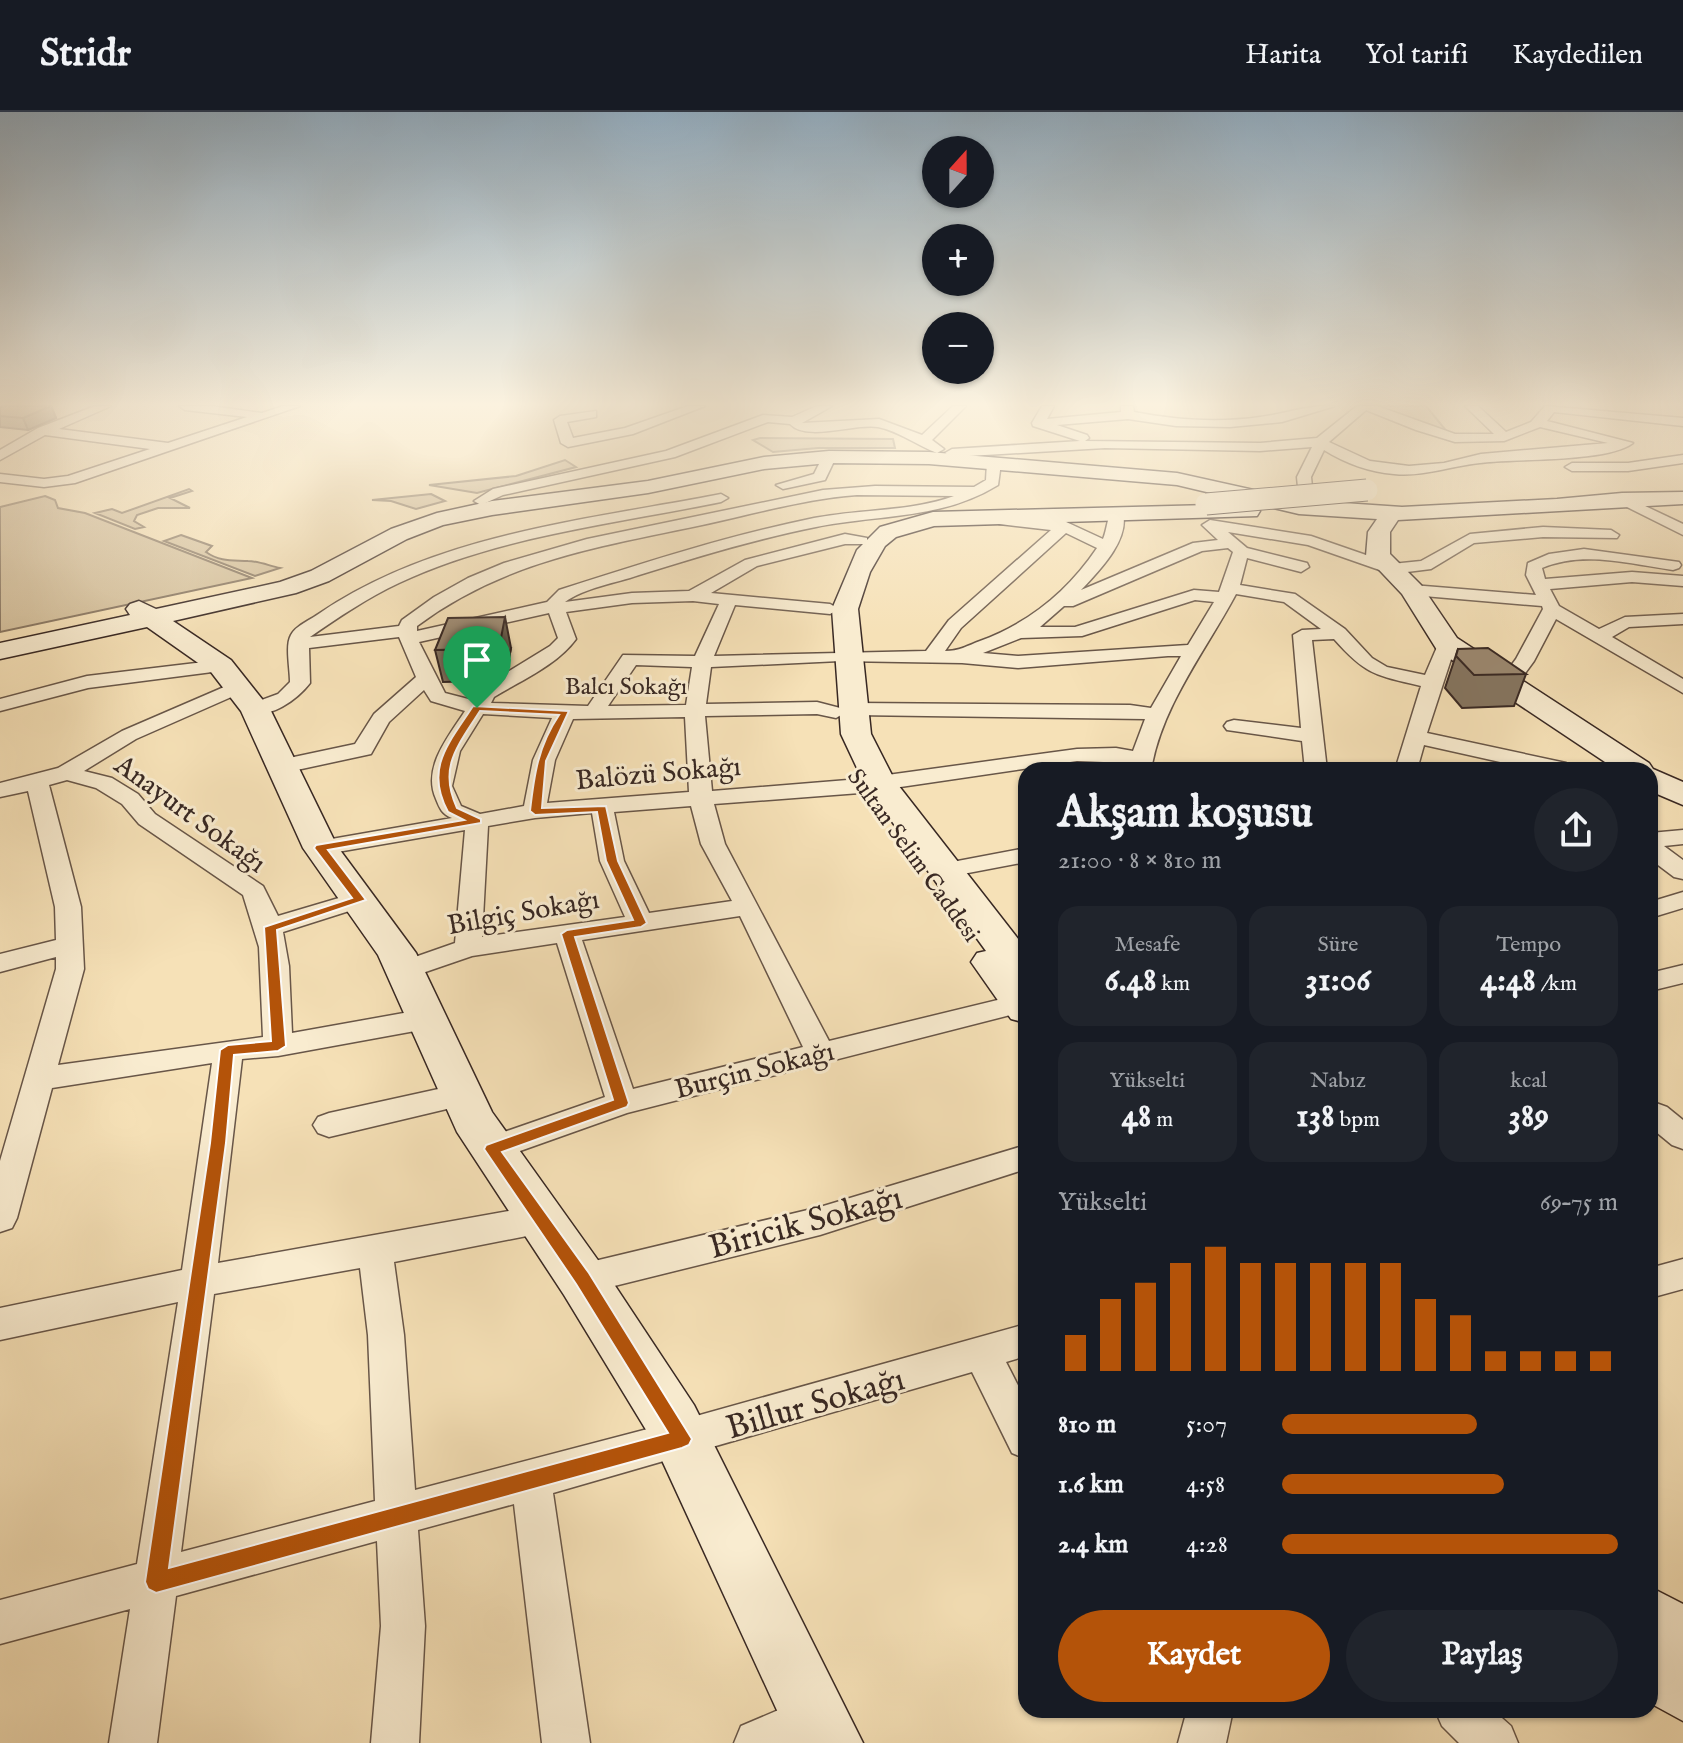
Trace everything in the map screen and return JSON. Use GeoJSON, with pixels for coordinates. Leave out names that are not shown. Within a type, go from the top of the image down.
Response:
{"type":"FeatureCollection","features":[{"type":"Feature","properties":{"kind":"main road"},"geometry":{"type":"LineString","coordinates":[[0,651],[239,588],[306,567],[372,534],[434,511],[602,482]]}},
{"type":"Feature","properties":{"kind":"main road"},"geometry":{"type":"LineString","coordinates":[[0,639],[287,588],[320,576],[399,534],[437,520],[492,508],[672,482]]}},
{"type":"Feature","properties":{"kind":"main road"},"geometry":{"type":"LineString","coordinates":[[1191,482],[1225,488],[1267,501],[1390,522],[1557,506],[1683,486]]}},
{"type":"Feature","properties":{"kind":"main road"},"geometry":{"type":"LineString","coordinates":[[1233,482],[1306,497],[1345,501],[1617,496]]}},
{"type":"Feature","properties":{"kind":"main road","name":"Sultan Selim Caddesi"},"geometry":{"type":"LineString","coordinates":[[1018,988],[840,743],[845,710],[838,609],[853,540],[884,523],[935,511],[1204,514],[1367,490],[1436,490]]}},
{"type":"Feature","properties":{"kind":"main road"},"geometry":{"type":"LineString","coordinates":[[1464,490],[1683,498]]}},
{"type":"Feature","properties":{"kind":"main road","name":"Sultan Selim Caddesi"},"geometry":{"type":"LineString","coordinates":[[838,609],[869,550],[888,532],[933,519],[1117,513],[1347,517],[1390,522]]}},
{"type":"Feature","properties":{"kind":"main road"},"geometry":{"type":"LineString","coordinates":[[1390,522],[1378,556],[1412,590],[1447,644],[1626,762]]}},
{"type":"Feature","properties":{"kind":"main road"},"geometry":{"type":"LineString","coordinates":[[145,613],[238,687],[283,766],[320,848],[397,953],[461,1095],[492,1149],[582,1279],[682,1439],[822,1730]]}},
{"type":"Feature","properties":{"kind":"main road"},"geometry":{"type":"LineString","coordinates":[[1658,1626],[1683,1646]]}},
{"type":"Feature","properties":{"kind":"main road"},"geometry":{"type":"LineString","coordinates":[[1658,1667],[1683,1687]]}},
{"type":"Feature","properties":{"kind":"street"},"geometry":{"type":"LineString","coordinates":[[36,482],[44,483]]}},
{"type":"Feature","properties":{"kind":"street"},"geometry":{"type":"LineString","coordinates":[[13,495],[49,482]]}},
{"type":"Feature","properties":{"kind":"street"},"geometry":{"type":"LineString","coordinates":[[481,501],[498,492],[543,482]]}},
{"type":"Feature","properties":{"kind":"street"},"geometry":{"type":"LineString","coordinates":[[0,705],[87,682],[238,687],[285,698],[300,683],[299,636],[337,609],[398,579],[490,544],[795,482]]}},
{"type":"Feature","properties":{"kind":"street"},"geometry":{"type":"LineString","coordinates":[[468,948],[477,821],[452,810],[441,786],[449,751],[487,693],[557,650],[567,639],[556,607],[557,599],[631,573],[819,521],[931,505],[980,492],[993,482]]}},
{"type":"Feature","properties":{"kind":"street"},"geometry":{"type":"LineString","coordinates":[[1305,482],[1306,497]]}},
{"type":"Feature","properties":{"kind":"street"},"geometry":{"type":"LineString","coordinates":[[767,488],[853,540]]}},
{"type":"Feature","properties":{"kind":"street"},"geometry":{"type":"LineString","coordinates":[[283,766],[363,749],[372,727],[392,704],[426,679],[407,635],[408,624],[428,607],[520,563],[578,547],[789,501],[864,491],[980,492]]}},
{"type":"Feature","properties":{"kind":"street"},"geometry":{"type":"LineString","coordinates":[[1617,496],[1683,530]]}},
{"type":"Feature","properties":{"kind":"street"},"geometry":{"type":"LineString","coordinates":[[1557,506],[1678,567]]}},
{"type":"Feature","properties":{"kind":"street"},"geometry":{"type":"LineString","coordinates":[[1019,633],[1080,581],[1118,530],[1117,513]]}},
{"type":"Feature","properties":{"kind":"street"},"geometry":{"type":"LineString","coordinates":[[1204,514],[1237,547]]}},
{"type":"Feature","properties":{"kind":"street"},"geometry":{"type":"LineString","coordinates":[[1204,514],[1311,541],[1391,569],[1425,566],[1470,539],[1543,532],[1611,535]]}},
{"type":"Feature","properties":{"kind":"street"},"geometry":{"type":"LineString","coordinates":[[933,519],[1024,521],[1064,526],[1107,547]]}},
{"type":"Feature","properties":{"kind":"street"},"geometry":{"type":"LineString","coordinates":[[932,656],[955,624],[1064,526]]}},
{"type":"Feature","properties":{"kind":"street"},"geometry":{"type":"LineString","coordinates":[[693,596],[751,563],[853,540]]}},
{"type":"Feature","properties":{"kind":"street"},"geometry":{"type":"LineString","coordinates":[[1052,608],[1199,546],[1237,547],[1301,567]]}},
{"type":"Feature","properties":{"kind":"street"},"geometry":{"type":"LineString","coordinates":[[578,547],[631,573]]}},
{"type":"Feature","properties":{"kind":"street"},"geometry":{"type":"LineString","coordinates":[[1142,762],[1159,715],[1227,593],[1237,547]]}},
{"type":"Feature","properties":{"kind":"street"},"geometry":{"type":"LineString","coordinates":[[1678,567],[1565,555],[1545,559],[1534,566],[1545,598],[1683,687]]}},
{"type":"Feature","properties":{"kind":"street"},"geometry":{"type":"LineString","coordinates":[[1412,590],[1545,598],[1632,577],[1683,581]]}},
{"type":"Feature","properties":{"kind":"street"},"geometry":{"type":"LineString","coordinates":[[962,657],[984,643],[1019,633],[1076,632],[1194,595],[1227,593],[1289,598],[1339,633],[1365,662],[1381,671],[1432,682]]}},
{"type":"Feature","properties":{"kind":"street"},"geometry":{"type":"LineString","coordinates":[[297,644],[407,635],[556,607],[632,598],[693,596],[838,609]]}},
{"type":"Feature","properties":{"kind":"street"},"geometry":{"type":"LineString","coordinates":[[1508,683],[1525,661],[1545,598]]}},
{"type":"Feature","properties":{"kind":"street"},"geometry":{"type":"LineString","coordinates":[[729,600],[702,662],[695,713],[701,799],[713,844],[820,1051]]}},
{"type":"Feature","properties":{"kind":"street"},"geometry":{"type":"LineString","coordinates":[[1600,636],[1625,622],[1683,619]]}},
{"type":"Feature","properties":{"kind":"street"},"geometry":{"type":"LineString","coordinates":[[1315,762],[1302,635],[1339,633]]}},
{"type":"Feature","properties":{"kind":"street"},"geometry":{"type":"LineString","coordinates":[[1408,762],[1432,682],[1447,644]]}},
{"type":"Feature","properties":{"kind":"street"},"geometry":{"type":"LineString","coordinates":[[594,712],[630,659],[702,662],[932,656],[1018,662],[1168,650],[1193,651]]}},
{"type":"Feature","properties":{"kind":"street","name":"Balcı Sokağı"},"geometry":{"type":"LineString","coordinates":[[426,679],[438,697],[477,708],[566,713],[695,713],[817,708],[1130,711],[1159,715]]}},
{"type":"Feature","properties":{"kind":"street"},"geometry":{"type":"LineString","coordinates":[[0,790],[66,773],[129,735],[238,687]]}},
{"type":"Feature","properties":{"kind":"street"},"geometry":{"type":"LineString","coordinates":[[535,811],[541,761],[552,734],[566,713]]}},
{"type":"Feature","properties":{"kind":"street"},"geometry":{"type":"LineString","coordinates":[[1234,726],[1312,736]]}},
{"type":"Feature","properties":{"kind":"street"},"geometry":{"type":"LineString","coordinates":[[1416,737],[1530,762]]}},
{"type":"Feature","properties":{"kind":"street","name":"Balözü Sokağı"},"geometry":{"type":"LineString","coordinates":[[1029,762],[1077,755],[1116,754],[1134,762]]}},
{"type":"Feature","properties":{"kind":"street","name":"Balözü Sokağı"},"geometry":{"type":"LineString","coordinates":[[320,848],[535,811],[870,785],[1018,764]]}},
{"type":"Feature","properties":{"kind":"street","name":"Anayurt Sokağı"},"geometry":{"type":"LineString","coordinates":[[66,773],[87,776],[130,799],[147,819],[254,891],[270,927],[278,1046]]}},
{"type":"Feature","properties":{"kind":"street"},"geometry":{"type":"LineString","coordinates":[[0,1218],[70,969],[68,907],[37,782]]}},
{"type":"Feature","properties":{"kind":"street"},"geometry":{"type":"LineString","coordinates":[[602,808],[612,861],[641,923]]}},
{"type":"Feature","properties":{"kind":"street"},"geometry":{"type":"LineString","coordinates":[[1658,839],[1683,837]]}},
{"type":"Feature","properties":{"kind":"street"},"geometry":{"type":"LineString","coordinates":[[1658,853],[1683,872]]}},
{"type":"Feature","properties":{"kind":"street"},"geometry":{"type":"LineString","coordinates":[[938,874],[1018,857]]}},
{"type":"Feature","properties":{"kind":"street"},"geometry":{"type":"LineString","coordinates":[[270,927],[359,900]]}},
{"type":"Feature","properties":{"kind":"street"},"geometry":{"type":"LineString","coordinates":[[1658,908],[1683,900]]}},
{"type":"Feature","properties":{"kind":"street","name":"Bilgiç Sokağı"},"geometry":{"type":"LineString","coordinates":[[405,970],[468,948],[748,907]]}},
{"type":"Feature","properties":{"kind":"street"},"geometry":{"type":"LineString","coordinates":[[567,934],[622,1103]]}},
{"type":"Feature","properties":{"kind":"street"},"geometry":{"type":"LineString","coordinates":[[0,963],[69,945]]}},
{"type":"Feature","properties":{"kind":"street"},"geometry":{"type":"LineString","coordinates":[[1658,980],[1683,974]]}},
{"type":"Feature","properties":{"kind":"street","name":"Burçin Sokağı"},"geometry":{"type":"LineString","coordinates":[[492,1149],[622,1103],[1018,1000]]}},
{"type":"Feature","properties":{"kind":"street"},"geometry":{"type":"LineString","coordinates":[[39,1079],[228,1050],[278,1046],[426,1019]]}},
{"type":"Feature","properties":{"kind":"street"},"geometry":{"type":"LineString","coordinates":[[133,1743],[228,1050]]}},
{"type":"Feature","properties":{"kind":"street"},"geometry":{"type":"LineString","coordinates":[[329,1125],[461,1095]]}},
{"type":"Feature","properties":{"kind":"street"},"geometry":{"type":"LineString","coordinates":[[1663,1114],[1683,1137]]}},
{"type":"Feature","properties":{"kind":"street","name":"Biricik Sokağı"},"geometry":{"type":"LineString","coordinates":[[582,1279],[820,1221],[1018,1159]]}},
{"type":"Feature","properties":{"kind":"street"},"geometry":{"type":"LineString","coordinates":[[0,1324],[198,1282],[542,1219]]}},
{"type":"Feature","properties":{"kind":"street"},"geometry":{"type":"LineString","coordinates":[[375,1251],[386,1335],[403,1626],[395,1743]]}},
{"type":"Feature","properties":{"kind":"street"},"geometry":{"type":"LineString","coordinates":[[1658,1281],[1683,1274]]}},
{"type":"Feature","properties":{"kind":"street","name":"Billur Sokağı"},"geometry":{"type":"LineString","coordinates":[[0,1622],[682,1439],[1018,1342]]}},
{"type":"Feature","properties":{"kind":"street"},"geometry":{"type":"LineString","coordinates":[[981,1353],[1018,1425]]}},
{"type":"Feature","properties":{"kind":"street"},"geometry":{"type":"LineString","coordinates":[[531,1479],[566,1743]]}},
{"type":"Feature","properties":{"kind":"street"},"geometry":{"type":"LineString","coordinates":[[1467,1718],[1494,1743]]}},
{"type":"Feature","properties":{"kind":"street"},"geometry":{"type":"LineString","coordinates":[[758,1743],[822,1730]]}},
{"type":"Feature","properties":{"kind":"shaded area"},"geometry":{"type":"Polygon","coordinates":[[[457,482],[518,482],[477,493],[429,485],[457,482]]]}},
{"type":"Feature","properties":{"kind":"shaded area"},"geometry":{"type":"Polygon","coordinates":[[[189,489],[192,491],[170,498],[190,508],[158,508],[137,515],[134,521],[144,527],[135,529],[95,513],[112,509],[122,513],[189,489]]]}},
{"type":"Feature","properties":{"kind":"shaded area"},"geometry":{"type":"Polygon","coordinates":[[[431,494],[445,501],[416,509],[391,501],[372,500],[431,494]]]}},
{"type":"Feature","properties":{"kind":"shaded area"},"geometry":{"type":"Polygon","coordinates":[[[45,496],[55,500],[58,508],[85,513],[252,578],[0,632],[0,507],[45,496]]]}},
{"type":"Feature","properties":{"kind":"shaded area"},"geometry":{"type":"Polygon","coordinates":[[[181,535],[212,546],[206,552],[216,557],[280,568],[255,576],[164,541],[181,535]]]}},
{"type":"Feature","properties":{"kind":"building"},"geometry":{"type":"Polygon","coordinates":[[[505,617],[501,638],[481,649],[435,650],[448,618],[505,617]]]}},
{"type":"Feature","properties":{"kind":"building"},"geometry":{"type":"Polygon","coordinates":[[[1488,648],[1526,674],[1474,675],[1456,656],[1458,649],[1488,648]]]}},
{"type":"Feature","properties":{"kind":"route"},"geometry":{"type":"LineString","coordinates":[[477,708],[566,713],[552,734],[541,761],[535,811],[602,808],[612,861],[641,923],[567,934],[622,1103],[492,1149],[582,1279],[682,1439],[156,1582],[218,1143],[228,1050],[278,1046],[270,927],[359,900],[320,848],[477,821],[452,810],[441,786],[449,751],[477,708]]}}]}
